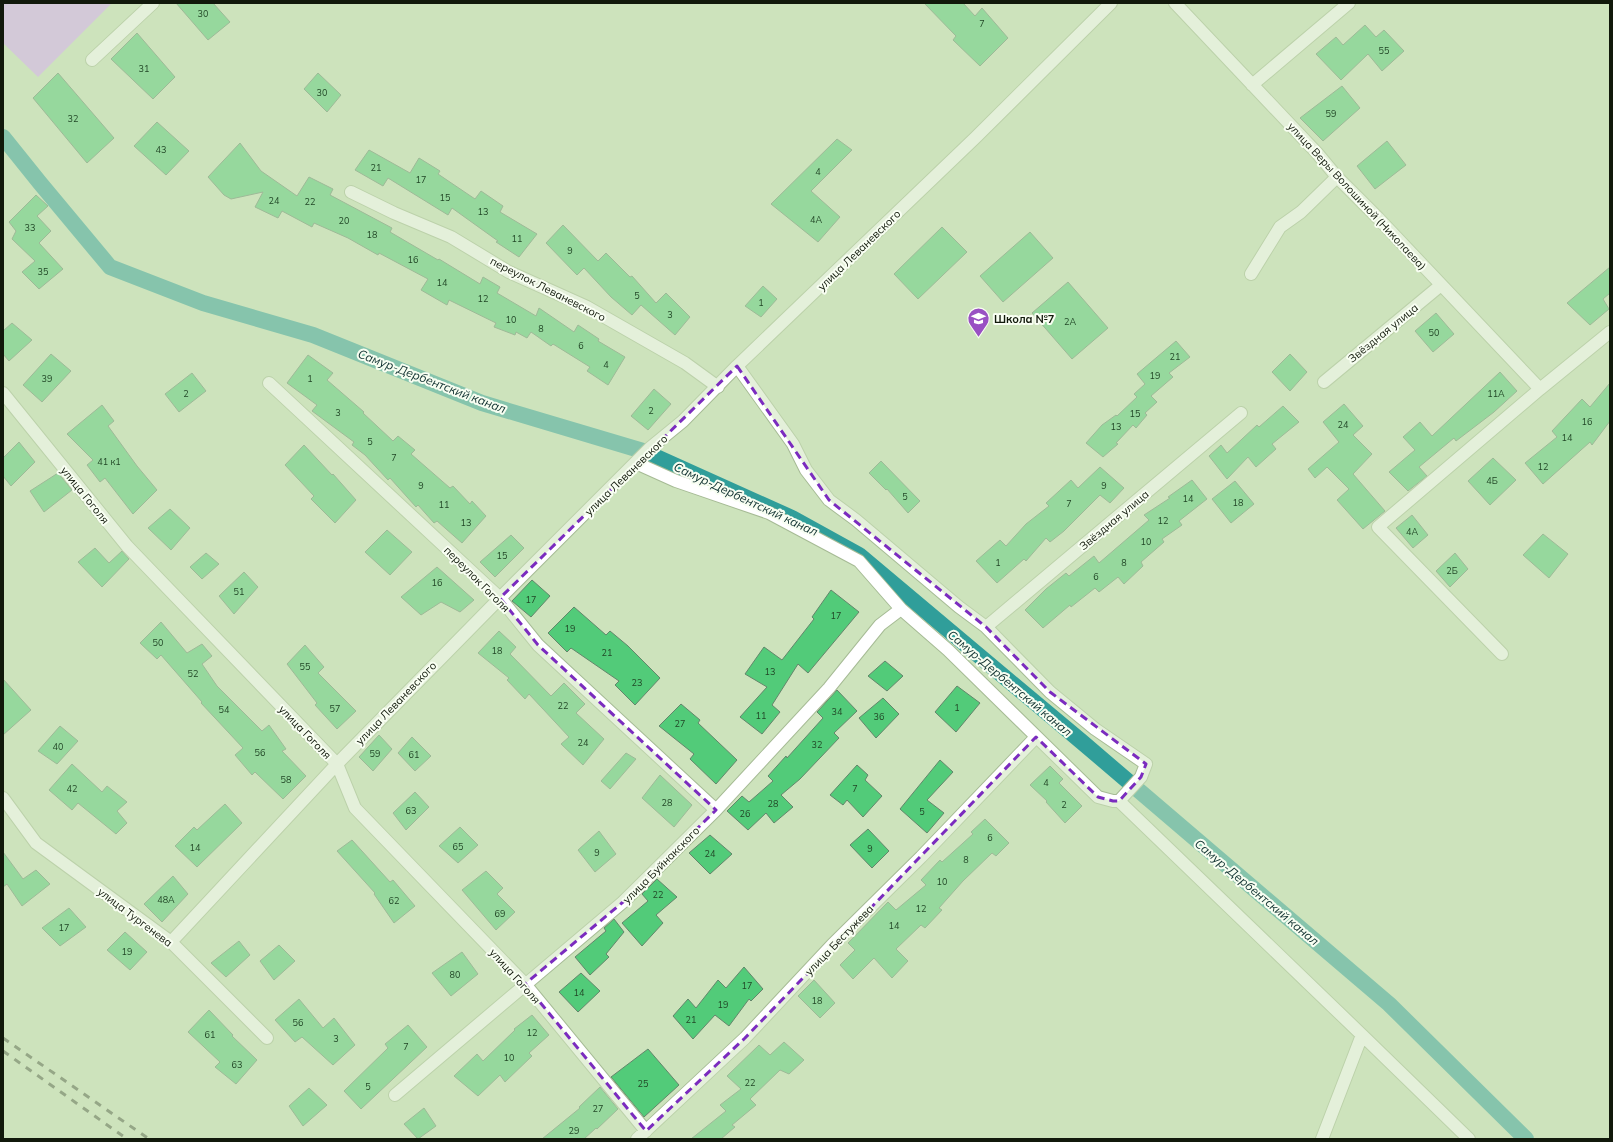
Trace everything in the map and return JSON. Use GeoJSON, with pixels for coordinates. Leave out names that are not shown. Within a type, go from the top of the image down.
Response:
{"type":"FeatureCollection","features":[{"type":"Feature","properties":{"kind":"street"},"geometry":{"type":"LineString","coordinates":[[92,60],[153,3]]}},
{"type":"Feature","properties":{"kind":"street","name":"улица Леваневского"},"geometry":{"type":"LineString","coordinates":[[171,942],[337,764],[650,448],[683,421],[737,366],[975,138],[1111,3]]}},
{"type":"Feature","properties":{"kind":"street","name":"улица Веры Волошиной (Николаева)"},"geometry":{"type":"LineString","coordinates":[[1174,3],[1337,177],[1540,389]]}},
{"type":"Feature","properties":{"kind":"street"},"geometry":{"type":"LineString","coordinates":[[1252,85],[1349,3]]}},
{"type":"Feature","properties":{"kind":"street"},"geometry":{"type":"LineString","coordinates":[[1251,274],[1262,254],[1280,228],[1301,212],[1337,177]]}},
{"type":"Feature","properties":{"kind":"street","name":"переулок Леваневского"},"geometry":{"type":"LineString","coordinates":[[351,192],[394,213],[451,237],[509,272],[587,307],[685,363],[718,387]]}},
{"type":"Feature","properties":{"kind":"street","name":"Звёздная улица"},"geometry":{"type":"LineString","coordinates":[[1324,382],[1441,285]]}},
{"type":"Feature","properties":{"kind":"street"},"geometry":{"type":"LineString","coordinates":[[1502,654],[1378,527],[1540,389],[1610,332]]}},
{"type":"Feature","properties":{"kind":"street"},"geometry":{"type":"LineString","coordinates":[[639,460],[676,481],[769,513],[859,561],[901,608],[948,650],[1098,797],[1113,801],[1122,798],[1141,777],[1146,764],[1095,729],[1050,692],[986,627],[959,607],[862,525],[829,500],[806,470],[793,444],[737,366]]}},
{"type":"Feature","properties":{"kind":"street","name":"переулок Гоголя"},"geometry":{"type":"LineString","coordinates":[[269,383],[500,598],[538,645],[716,810]]}},
{"type":"Feature","properties":{"kind":"street","name":"улица Гоголя"},"geometry":{"type":"LineString","coordinates":[[3,393],[127,546],[337,764],[355,808],[525,984],[642,1135]]}},
{"type":"Feature","properties":{"kind":"street","name":"Звёздная улица"},"geometry":{"type":"LineString","coordinates":[[986,627],[1241,412]]}},
{"type":"Feature","properties":{"kind":"street","name":"улица Буйнакского"},"geometry":{"type":"LineString","coordinates":[[395,1096],[525,984],[624,902],[716,810],[824,693],[880,625],[901,608]]}},
{"type":"Feature","properties":{"kind":"street","name":"улица Бестужева"},"geometry":{"type":"LineString","coordinates":[[642,1135],[745,1038],[832,944],[921,857],[1036,737]]}},
{"type":"Feature","properties":{"kind":"street","name":"улица Тургенева"},"geometry":{"type":"LineString","coordinates":[[3,798],[36,843],[171,942],[267,1038]]}},
{"type":"Feature","properties":{"kind":"street"},"geometry":{"type":"LineString","coordinates":[[1122,798],[1469,1139]]}},
{"type":"Feature","properties":{"kind":"street"},"geometry":{"type":"LineString","coordinates":[[1322,1139],[1362,1035]]}},
{"type":"Feature","properties":{"kind":"highlighted area"},"geometry":{"type":"Polygon","coordinates":[[[737,366],[829,500],[986,627],[1050,692],[1146,764],[1141,777],[1119,801],[1113,801],[1098,797],[1036,737],[745,1038],[646,1131],[525,984],[623,902],[716,810],[538,645],[500,598],[737,366]]]}},
{"type":"Feature","properties":{"kind":"shaded area"},"geometry":{"type":"Polygon","coordinates":[[[3,3],[112,3],[38,77],[3,43],[3,3]]]}},
{"type":"Feature","properties":{"kind":"building"},"geometry":{"type":"Polygon","coordinates":[[[176,3],[213,3],[230,22],[208,40],[176,3]]]}},
{"type":"Feature","properties":{"kind":"building"},"geometry":{"type":"Polygon","coordinates":[[[924,3],[963,3],[975,16],[982,8],[1008,38],[980,66],[953,40],[956,36],[924,3]]]}},
{"type":"Feature","properties":{"kind":"building"},"geometry":{"type":"Polygon","coordinates":[[[1365,25],[1376,37],[1384,30],[1404,51],[1382,71],[1368,54],[1341,80],[1316,54],[1336,37],[1343,45],[1365,25]]]}},
{"type":"Feature","properties":{"kind":"building"},"geometry":{"type":"Polygon","coordinates":[[[137,33],[175,77],[153,99],[111,59],[137,33]]]}},
{"type":"Feature","properties":{"kind":"building"},"geometry":{"type":"Polygon","coordinates":[[[58,73],[114,138],[87,163],[33,98],[58,73]]]}},
{"type":"Feature","properties":{"kind":"building"},"geometry":{"type":"Polygon","coordinates":[[[318,73],[341,95],[327,112],[304,89],[318,73]]]}},
{"type":"Feature","properties":{"kind":"building"},"geometry":{"type":"Polygon","coordinates":[[[1342,86],[1360,108],[1323,141],[1300,118],[1342,86]]]}},
{"type":"Feature","properties":{"kind":"building"},"geometry":{"type":"Polygon","coordinates":[[[157,122],[189,151],[166,175],[134,146],[157,122]]]}},
{"type":"Feature","properties":{"kind":"building"},"geometry":{"type":"Polygon","coordinates":[[[837,139],[852,150],[811,191],[840,217],[818,242],[771,204],[837,139]]]}},
{"type":"Feature","properties":{"kind":"building"},"geometry":{"type":"Polygon","coordinates":[[[1387,141],[1406,165],[1375,189],[1357,166],[1387,141]]]}},
{"type":"Feature","properties":{"kind":"building"},"geometry":{"type":"Polygon","coordinates":[[[240,143],[261,171],[297,196],[309,177],[333,189],[330,195],[392,228],[390,232],[438,260],[439,259],[480,284],[483,277],[500,287],[497,293],[536,316],[539,308],[574,332],[578,325],[599,339],[598,341],[625,357],[608,385],[587,371],[590,367],[553,344],[551,346],[531,332],[527,338],[516,332],[515,335],[494,327],[496,323],[449,300],[447,305],[421,290],[428,279],[379,253],[378,255],[348,238],[314,223],[312,227],[282,211],[278,218],[255,207],[263,192],[231,199],[224,195],[208,177],[240,143]]]}},
{"type":"Feature","properties":{"kind":"building"},"geometry":{"type":"Polygon","coordinates":[[[369,150],[410,173],[419,158],[440,171],[438,174],[475,199],[481,191],[503,206],[500,212],[537,234],[519,257],[496,242],[498,241],[452,208],[448,215],[388,178],[383,186],[355,170],[369,150]]]}},
{"type":"Feature","properties":{"kind":"building"},"geometry":{"type":"Polygon","coordinates":[[[36,195],[48,206],[37,216],[51,231],[39,243],[63,269],[39,289],[22,272],[35,261],[12,239],[16,231],[9,222],[36,195]]]}},
{"type":"Feature","properties":{"kind":"building"},"geometry":{"type":"Polygon","coordinates":[[[563,225],[598,261],[606,253],[630,277],[632,276],[656,303],[666,293],[690,317],[675,335],[641,305],[632,315],[611,297],[584,268],[577,275],[546,243],[563,225]]]}},
{"type":"Feature","properties":{"kind":"building"},"geometry":{"type":"Polygon","coordinates":[[[942,227],[967,252],[918,299],[894,274],[942,227]]]}},
{"type":"Feature","properties":{"kind":"building"},"geometry":{"type":"Polygon","coordinates":[[[1030,232],[1053,258],[1003,302],[980,276],[1030,232]]]}},
{"type":"Feature","properties":{"kind":"building"},"geometry":{"type":"Polygon","coordinates":[[[1610,267],[1610,293],[1603,299],[1609,309],[1590,325],[1567,303],[1610,267]]]}},
{"type":"Feature","properties":{"kind":"building"},"geometry":{"type":"Polygon","coordinates":[[[1068,282],[1108,328],[1072,359],[1032,313],[1068,282]]]}},
{"type":"Feature","properties":{"kind":"building"},"geometry":{"type":"Polygon","coordinates":[[[763,286],[777,299],[761,317],[745,306],[763,286]]]}},
{"type":"Feature","properties":{"kind":"building"},"geometry":{"type":"Polygon","coordinates":[[[1436,313],[1454,334],[1433,352],[1415,331],[1436,313]]]}},
{"type":"Feature","properties":{"kind":"building"},"geometry":{"type":"Polygon","coordinates":[[[12,323],[32,340],[9,361],[3,354],[3,331],[12,323]]]}},
{"type":"Feature","properties":{"kind":"building"},"geometry":{"type":"Polygon","coordinates":[[[1176,341],[1190,357],[1169,373],[1173,377],[1151,396],[1157,402],[1145,413],[1147,415],[1136,428],[1133,425],[1116,443],[1118,444],[1103,457],[1086,443],[1102,425],[1116,415],[1117,416],[1137,397],[1134,394],[1145,384],[1137,374],[1176,341]]]}},
{"type":"Feature","properties":{"kind":"building"},"geometry":{"type":"Polygon","coordinates":[[[51,354],[71,371],[42,402],[23,385],[51,354]]]}},
{"type":"Feature","properties":{"kind":"building"},"geometry":{"type":"Polygon","coordinates":[[[1290,354],[1307,372],[1290,391],[1272,372],[1290,354]]]}},
{"type":"Feature","properties":{"kind":"building"},"geometry":{"type":"Polygon","coordinates":[[[308,355],[333,373],[327,380],[364,412],[363,413],[393,441],[398,436],[415,450],[411,454],[450,488],[453,486],[470,504],[472,501],[486,516],[462,543],[437,521],[434,523],[418,505],[416,507],[390,478],[388,480],[365,455],[352,445],[354,442],[312,411],[317,405],[287,383],[308,355]]]}},
{"type":"Feature","properties":{"kind":"building"},"geometry":{"type":"Polygon","coordinates":[[[1500,372],[1517,391],[1494,412],[1456,441],[1454,438],[1419,467],[1427,476],[1408,491],[1389,472],[1415,450],[1403,437],[1420,422],[1432,436],[1500,372]]]}},
{"type":"Feature","properties":{"kind":"building"},"geometry":{"type":"Polygon","coordinates":[[[192,373],[206,391],[179,412],[165,394],[192,373]]]}},
{"type":"Feature","properties":{"kind":"building"},"geometry":{"type":"Polygon","coordinates":[[[1610,383],[1610,421],[1592,445],[1590,442],[1543,484],[1525,463],[1557,437],[1552,431],[1582,399],[1590,407],[1610,383]]]}},
{"type":"Feature","properties":{"kind":"building"},"geometry":{"type":"Polygon","coordinates":[[[654,389],[671,404],[648,430],[631,416],[654,389]]]}},
{"type":"Feature","properties":{"kind":"building"},"geometry":{"type":"Polygon","coordinates":[[[1344,404],[1363,426],[1353,435],[1372,454],[1353,474],[1385,511],[1363,529],[1337,500],[1349,489],[1327,467],[1315,478],[1308,469],[1339,442],[1323,422],[1344,404]]]}},
{"type":"Feature","properties":{"kind":"building"},"geometry":{"type":"Polygon","coordinates":[[[102,405],[114,421],[108,426],[137,466],[157,490],[133,514],[105,478],[100,482],[87,465],[93,460],[67,434],[102,405]]]}},
{"type":"Feature","properties":{"kind":"building"},"geometry":{"type":"Polygon","coordinates":[[[1283,406],[1299,422],[1272,444],[1276,449],[1256,467],[1248,457],[1227,479],[1209,456],[1221,445],[1227,453],[1257,425],[1259,427],[1283,406]]]}},
{"type":"Feature","properties":{"kind":"building"},"geometry":{"type":"Polygon","coordinates":[[[19,442],[35,462],[11,486],[3,476],[3,458],[19,442]]]}},
{"type":"Feature","properties":{"kind":"building"},"geometry":{"type":"Polygon","coordinates":[[[304,445],[356,500],[335,523],[311,499],[314,496],[285,465],[304,445]]]}},
{"type":"Feature","properties":{"kind":"building"},"geometry":{"type":"Polygon","coordinates":[[[1493,458],[1516,480],[1490,505],[1468,481],[1493,458]]]}},
{"type":"Feature","properties":{"kind":"building"},"geometry":{"type":"Polygon","coordinates":[[[881,461],[920,501],[908,513],[887,489],[886,490],[869,473],[881,461]]]}},
{"type":"Feature","properties":{"kind":"building"},"geometry":{"type":"Polygon","coordinates":[[[1100,467],[1124,488],[1110,503],[1100,495],[1064,531],[1050,542],[1046,538],[1026,561],[1024,559],[997,583],[976,561],[1000,540],[1006,546],[1026,524],[1049,506],[1046,503],[1071,480],[1078,488],[1100,467]]]}},
{"type":"Feature","properties":{"kind":"building"},"geometry":{"type":"Polygon","coordinates":[[[58,473],[72,490],[44,512],[30,491],[58,473]]]}},
{"type":"Feature","properties":{"kind":"building"},"geometry":{"type":"Polygon","coordinates":[[[1192,480],[1207,499],[1179,521],[1182,525],[1162,539],[1164,542],[1141,562],[1143,566],[1124,584],[1118,577],[1099,592],[1095,588],[1071,607],[1070,605],[1043,628],[1025,610],[1046,589],[1066,573],[1069,576],[1094,556],[1099,563],[1149,520],[1144,515],[1170,498],[1168,497],[1192,480]]]}},
{"type":"Feature","properties":{"kind":"building"},"geometry":{"type":"Polygon","coordinates":[[[1235,481],[1254,504],[1231,523],[1212,499],[1235,481]]]}},
{"type":"Feature","properties":{"kind":"building"},"geometry":{"type":"Polygon","coordinates":[[[170,509],[190,528],[171,550],[148,528],[170,509]]]}},
{"type":"Feature","properties":{"kind":"building"},"geometry":{"type":"Polygon","coordinates":[[[1412,515],[1428,535],[1413,548],[1396,528],[1412,515]]]}},
{"type":"Feature","properties":{"kind":"building"},"geometry":{"type":"Polygon","coordinates":[[[387,530],[412,552],[390,575],[365,552],[387,530]]]}},
{"type":"Feature","properties":{"kind":"building"},"geometry":{"type":"Polygon","coordinates":[[[1543,534],[1568,554],[1549,578],[1523,555],[1543,534]]]}},
{"type":"Feature","properties":{"kind":"building"},"geometry":{"type":"Polygon","coordinates":[[[511,535],[524,548],[495,577],[480,562],[511,535]]]}},
{"type":"Feature","properties":{"kind":"building"},"geometry":{"type":"Polygon","coordinates":[[[95,548],[109,563],[122,551],[129,559],[102,587],[78,562],[95,548]]]}},
{"type":"Feature","properties":{"kind":"building"},"geometry":{"type":"Polygon","coordinates":[[[206,553],[219,564],[202,579],[190,567],[206,553]]]}},
{"type":"Feature","properties":{"kind":"building"},"geometry":{"type":"Polygon","coordinates":[[[1455,553],[1468,569],[1450,587],[1436,571],[1455,553]]]}},
{"type":"Feature","properties":{"kind":"building"},"geometry":{"type":"Polygon","coordinates":[[[437,567],[474,600],[460,612],[441,602],[421,615],[401,597],[437,567]]]}},
{"type":"Feature","properties":{"kind":"building"},"geometry":{"type":"Polygon","coordinates":[[[244,572],[258,587],[234,614],[219,596],[244,572]]]}},
{"type":"Feature","properties":{"kind":"building"},"geometry":{"type":"Polygon","coordinates":[[[532,580],[550,596],[531,617],[512,601],[532,580]]]}},
{"type":"Feature","properties":{"kind":"building"},"geometry":{"type":"Polygon","coordinates":[[[831,590],[859,612],[808,673],[798,664],[772,705],[780,712],[762,734],[740,717],[767,687],[745,674],[764,647],[782,660],[814,619],[812,617],[831,590]]]}},
{"type":"Feature","properties":{"kind":"building"},"geometry":{"type":"Polygon","coordinates":[[[574,607],[606,635],[610,631],[628,646],[660,678],[635,705],[615,685],[619,681],[571,648],[567,652],[548,633],[574,607]]]}},
{"type":"Feature","properties":{"kind":"building"},"geometry":{"type":"Polygon","coordinates":[[[161,622],[187,653],[202,644],[212,656],[202,664],[217,686],[262,731],[269,725],[286,749],[282,751],[306,776],[283,799],[255,772],[252,775],[235,755],[243,748],[201,703],[202,702],[161,655],[157,659],[140,643],[161,622]]]}},
{"type":"Feature","properties":{"kind":"building"},"geometry":{"type":"Polygon","coordinates":[[[499,631],[516,647],[510,654],[551,696],[564,683],[585,704],[576,713],[604,739],[583,765],[561,744],[569,737],[529,694],[525,699],[507,680],[509,678],[478,653],[499,631]]]}},
{"type":"Feature","properties":{"kind":"building"},"geometry":{"type":"Polygon","coordinates":[[[305,645],[324,667],[318,673],[356,711],[337,729],[315,705],[317,703],[287,664],[305,645]]]}},
{"type":"Feature","properties":{"kind":"building"},"geometry":{"type":"Polygon","coordinates":[[[885,661],[903,676],[887,691],[868,676],[885,661]]]}},
{"type":"Feature","properties":{"kind":"building"},"geometry":{"type":"Polygon","coordinates":[[[3,679],[31,710],[3,735],[3,679]]]}},
{"type":"Feature","properties":{"kind":"building"},"geometry":{"type":"Polygon","coordinates":[[[957,686],[980,703],[956,732],[935,712],[957,686]]]}},
{"type":"Feature","properties":{"kind":"building"},"geometry":{"type":"Polygon","coordinates":[[[837,690],[857,711],[834,733],[839,738],[800,779],[781,795],[793,807],[774,823],[766,813],[748,830],[727,811],[742,796],[749,802],[773,781],[768,776],[786,756],[787,758],[823,718],[817,712],[837,690]]]}},
{"type":"Feature","properties":{"kind":"building"},"geometry":{"type":"Polygon","coordinates":[[[883,698],[899,714],[876,738],[859,718],[883,698]]]}},
{"type":"Feature","properties":{"kind":"building"},"geometry":{"type":"Polygon","coordinates":[[[681,704],[700,720],[698,723],[737,760],[716,784],[690,759],[694,754],[659,726],[681,704]]]}},
{"type":"Feature","properties":{"kind":"building"},"geometry":{"type":"Polygon","coordinates":[[[60,726],[78,741],[57,764],[38,751],[60,726]]]}},
{"type":"Feature","properties":{"kind":"building"},"geometry":{"type":"Polygon","coordinates":[[[379,735],[392,749],[373,771],[359,757],[379,735]]]}},
{"type":"Feature","properties":{"kind":"building"},"geometry":{"type":"Polygon","coordinates":[[[412,737],[431,756],[415,771],[398,753],[412,737]]]}},
{"type":"Feature","properties":{"kind":"building"},"geometry":{"type":"Polygon","coordinates":[[[626,753],[636,759],[610,789],[601,781],[626,753]]]}},
{"type":"Feature","properties":{"kind":"building"},"geometry":{"type":"Polygon","coordinates":[[[940,760],[953,772],[927,800],[944,813],[927,833],[900,809],[940,760]]]}},
{"type":"Feature","properties":{"kind":"building"},"geometry":{"type":"Polygon","coordinates":[[[72,764],[102,792],[107,786],[127,802],[117,811],[127,823],[116,834],[78,803],[72,810],[49,790],[72,764]]]}},
{"type":"Feature","properties":{"kind":"building"},"geometry":{"type":"Polygon","coordinates":[[[857,765],[868,775],[865,780],[882,796],[863,817],[847,800],[843,805],[830,795],[857,765]]]}},
{"type":"Feature","properties":{"kind":"building"},"geometry":{"type":"Polygon","coordinates":[[[1050,766],[1063,779],[1059,783],[1082,806],[1065,823],[1046,802],[1047,801],[1030,785],[1050,766]]]}},
{"type":"Feature","properties":{"kind":"building"},"geometry":{"type":"Polygon","coordinates":[[[660,775],[692,805],[674,827],[642,798],[660,775]]]}},
{"type":"Feature","properties":{"kind":"building"},"geometry":{"type":"Polygon","coordinates":[[[415,792],[429,807],[406,830],[393,813],[415,792]]]}},
{"type":"Feature","properties":{"kind":"building"},"geometry":{"type":"Polygon","coordinates":[[[225,804],[242,823],[197,867],[175,846],[194,827],[197,830],[225,804]]]}},
{"type":"Feature","properties":{"kind":"building"},"geometry":{"type":"Polygon","coordinates":[[[985,819],[1009,843],[996,856],[992,853],[963,881],[939,908],[942,910],[925,928],[921,925],[896,949],[908,961],[892,978],[874,958],[853,979],[840,965],[855,950],[848,943],[888,902],[896,910],[926,885],[921,880],[940,860],[942,862],[973,834],[971,832],[985,819]]]}},
{"type":"Feature","properties":{"kind":"building"},"geometry":{"type":"Polygon","coordinates":[[[460,827],[478,845],[458,863],[439,846],[460,827]]]}},
{"type":"Feature","properties":{"kind":"building"},"geometry":{"type":"Polygon","coordinates":[[[868,829],[889,851],[872,868],[850,845],[868,829]]]}},
{"type":"Feature","properties":{"kind":"building"},"geometry":{"type":"Polygon","coordinates":[[[599,831],[616,854],[595,872],[578,850],[599,831]]]}},
{"type":"Feature","properties":{"kind":"building"},"geometry":{"type":"Polygon","coordinates":[[[710,835],[732,854],[710,874],[689,853],[710,835]]]}},
{"type":"Feature","properties":{"kind":"building"},"geometry":{"type":"Polygon","coordinates":[[[352,840],[390,882],[393,880],[415,906],[394,923],[374,894],[375,893],[337,851],[352,840]]]}},
{"type":"Feature","properties":{"kind":"building"},"geometry":{"type":"Polygon","coordinates":[[[3,852],[23,879],[36,870],[50,884],[22,906],[7,884],[3,887],[3,852]]]}},
{"type":"Feature","properties":{"kind":"building"},"geometry":{"type":"Polygon","coordinates":[[[486,871],[503,888],[497,894],[515,912],[496,930],[462,890],[486,871]]]}},
{"type":"Feature","properties":{"kind":"building"},"geometry":{"type":"Polygon","coordinates":[[[173,876],[188,894],[162,922],[144,904],[173,876]]]}},
{"type":"Feature","properties":{"kind":"building"},"geometry":{"type":"Polygon","coordinates":[[[657,879],[677,897],[656,915],[663,923],[642,946],[622,923],[648,901],[642,894],[657,879]]]}},
{"type":"Feature","properties":{"kind":"building"},"geometry":{"type":"Polygon","coordinates":[[[69,908],[86,927],[60,946],[42,928],[69,908]]]}},
{"type":"Feature","properties":{"kind":"building"},"geometry":{"type":"Polygon","coordinates":[[[614,919],[624,932],[606,954],[609,957],[590,975],[575,957],[606,931],[604,928],[614,919]]]}},
{"type":"Feature","properties":{"kind":"building"},"geometry":{"type":"Polygon","coordinates":[[[125,932],[147,952],[130,970],[107,950],[125,932]]]}},
{"type":"Feature","properties":{"kind":"building"},"geometry":{"type":"Polygon","coordinates":[[[239,941],[250,955],[226,977],[211,963],[239,941]]]}},
{"type":"Feature","properties":{"kind":"building"},"geometry":{"type":"Polygon","coordinates":[[[279,945],[295,961],[274,980],[260,961],[279,945]]]}},
{"type":"Feature","properties":{"kind":"building"},"geometry":{"type":"Polygon","coordinates":[[[462,952],[478,974],[451,996],[432,973],[462,952]]]}},
{"type":"Feature","properties":{"kind":"building"},"geometry":{"type":"Polygon","coordinates":[[[744,967],[763,989],[751,1001],[749,999],[729,1026],[715,1015],[693,1039],[673,1016],[688,999],[696,1008],[718,980],[726,988],[744,967]]]}},
{"type":"Feature","properties":{"kind":"building"},"geometry":{"type":"Polygon","coordinates":[[[581,973],[600,991],[578,1012],[559,992],[581,973]]]}},
{"type":"Feature","properties":{"kind":"building"},"geometry":{"type":"Polygon","coordinates":[[[814,980],[835,1003],[820,1018],[798,996],[814,980]]]}},
{"type":"Feature","properties":{"kind":"building"},"geometry":{"type":"Polygon","coordinates":[[[299,999],[323,1028],[334,1018],[355,1045],[333,1065],[302,1037],[295,1042],[275,1020],[299,999]]]}},
{"type":"Feature","properties":{"kind":"building"},"geometry":{"type":"Polygon","coordinates":[[[209,1010],[233,1035],[232,1036],[257,1060],[236,1084],[215,1067],[220,1062],[188,1032],[209,1010]]]}},
{"type":"Feature","properties":{"kind":"building"},"geometry":{"type":"Polygon","coordinates":[[[532,1015],[549,1035],[529,1053],[532,1056],[505,1082],[500,1075],[478,1096],[454,1076],[477,1054],[483,1061],[515,1030],[514,1029],[532,1015]]]}},
{"type":"Feature","properties":{"kind":"building"},"geometry":{"type":"Polygon","coordinates":[[[408,1025],[427,1047],[361,1109],[344,1091],[388,1048],[385,1044],[408,1025]]]}},
{"type":"Feature","properties":{"kind":"building"},"geometry":{"type":"Polygon","coordinates":[[[784,1042],[804,1060],[789,1074],[780,1070],[750,1099],[756,1105],[732,1125],[735,1127],[721,1139],[691,1139],[726,1111],[720,1105],[741,1089],[727,1076],[759,1045],[770,1055],[784,1042]]]}},
{"type":"Feature","properties":{"kind":"building"},"geometry":{"type":"Polygon","coordinates":[[[648,1049],[679,1085],[644,1117],[611,1077],[648,1049]]]}},
{"type":"Feature","properties":{"kind":"building"},"geometry":{"type":"Polygon","coordinates":[[[600,1087],[618,1109],[597,1129],[596,1128],[584,1139],[542,1139],[580,1108],[579,1107],[600,1087]]]}},
{"type":"Feature","properties":{"kind":"building"},"geometry":{"type":"Polygon","coordinates":[[[309,1088],[327,1105],[303,1126],[289,1106],[309,1088]]]}},
{"type":"Feature","properties":{"kind":"building"},"geometry":{"type":"Polygon","coordinates":[[[424,1108],[436,1126],[418,1139],[404,1124],[424,1108]]]}},
{"type":"Feature","properties":{"kind":"waterway","name":"Самур-Дербентский канал"},"geometry":{"type":"LineString","coordinates":[[3,137],[110,267],[203,303],[313,335],[482,403],[643,451],[792,518],[859,555],[1082,742],[1389,1004],[1526,1139]]}},
{"type":"Feature","properties":{"kind":"railway"},"geometry":{"type":"LineString","coordinates":[[3,1038],[149,1139]]}},
{"type":"Feature","properties":{"kind":"railway"},"geometry":{"type":"LineString","coordinates":[[3,1051],[127,1139]]}},
{"type":"Feature","properties":{"kind":"place","name":"Школа №7"},"geometry":{"type":"Point","coordinates":[978,338]}}]}
